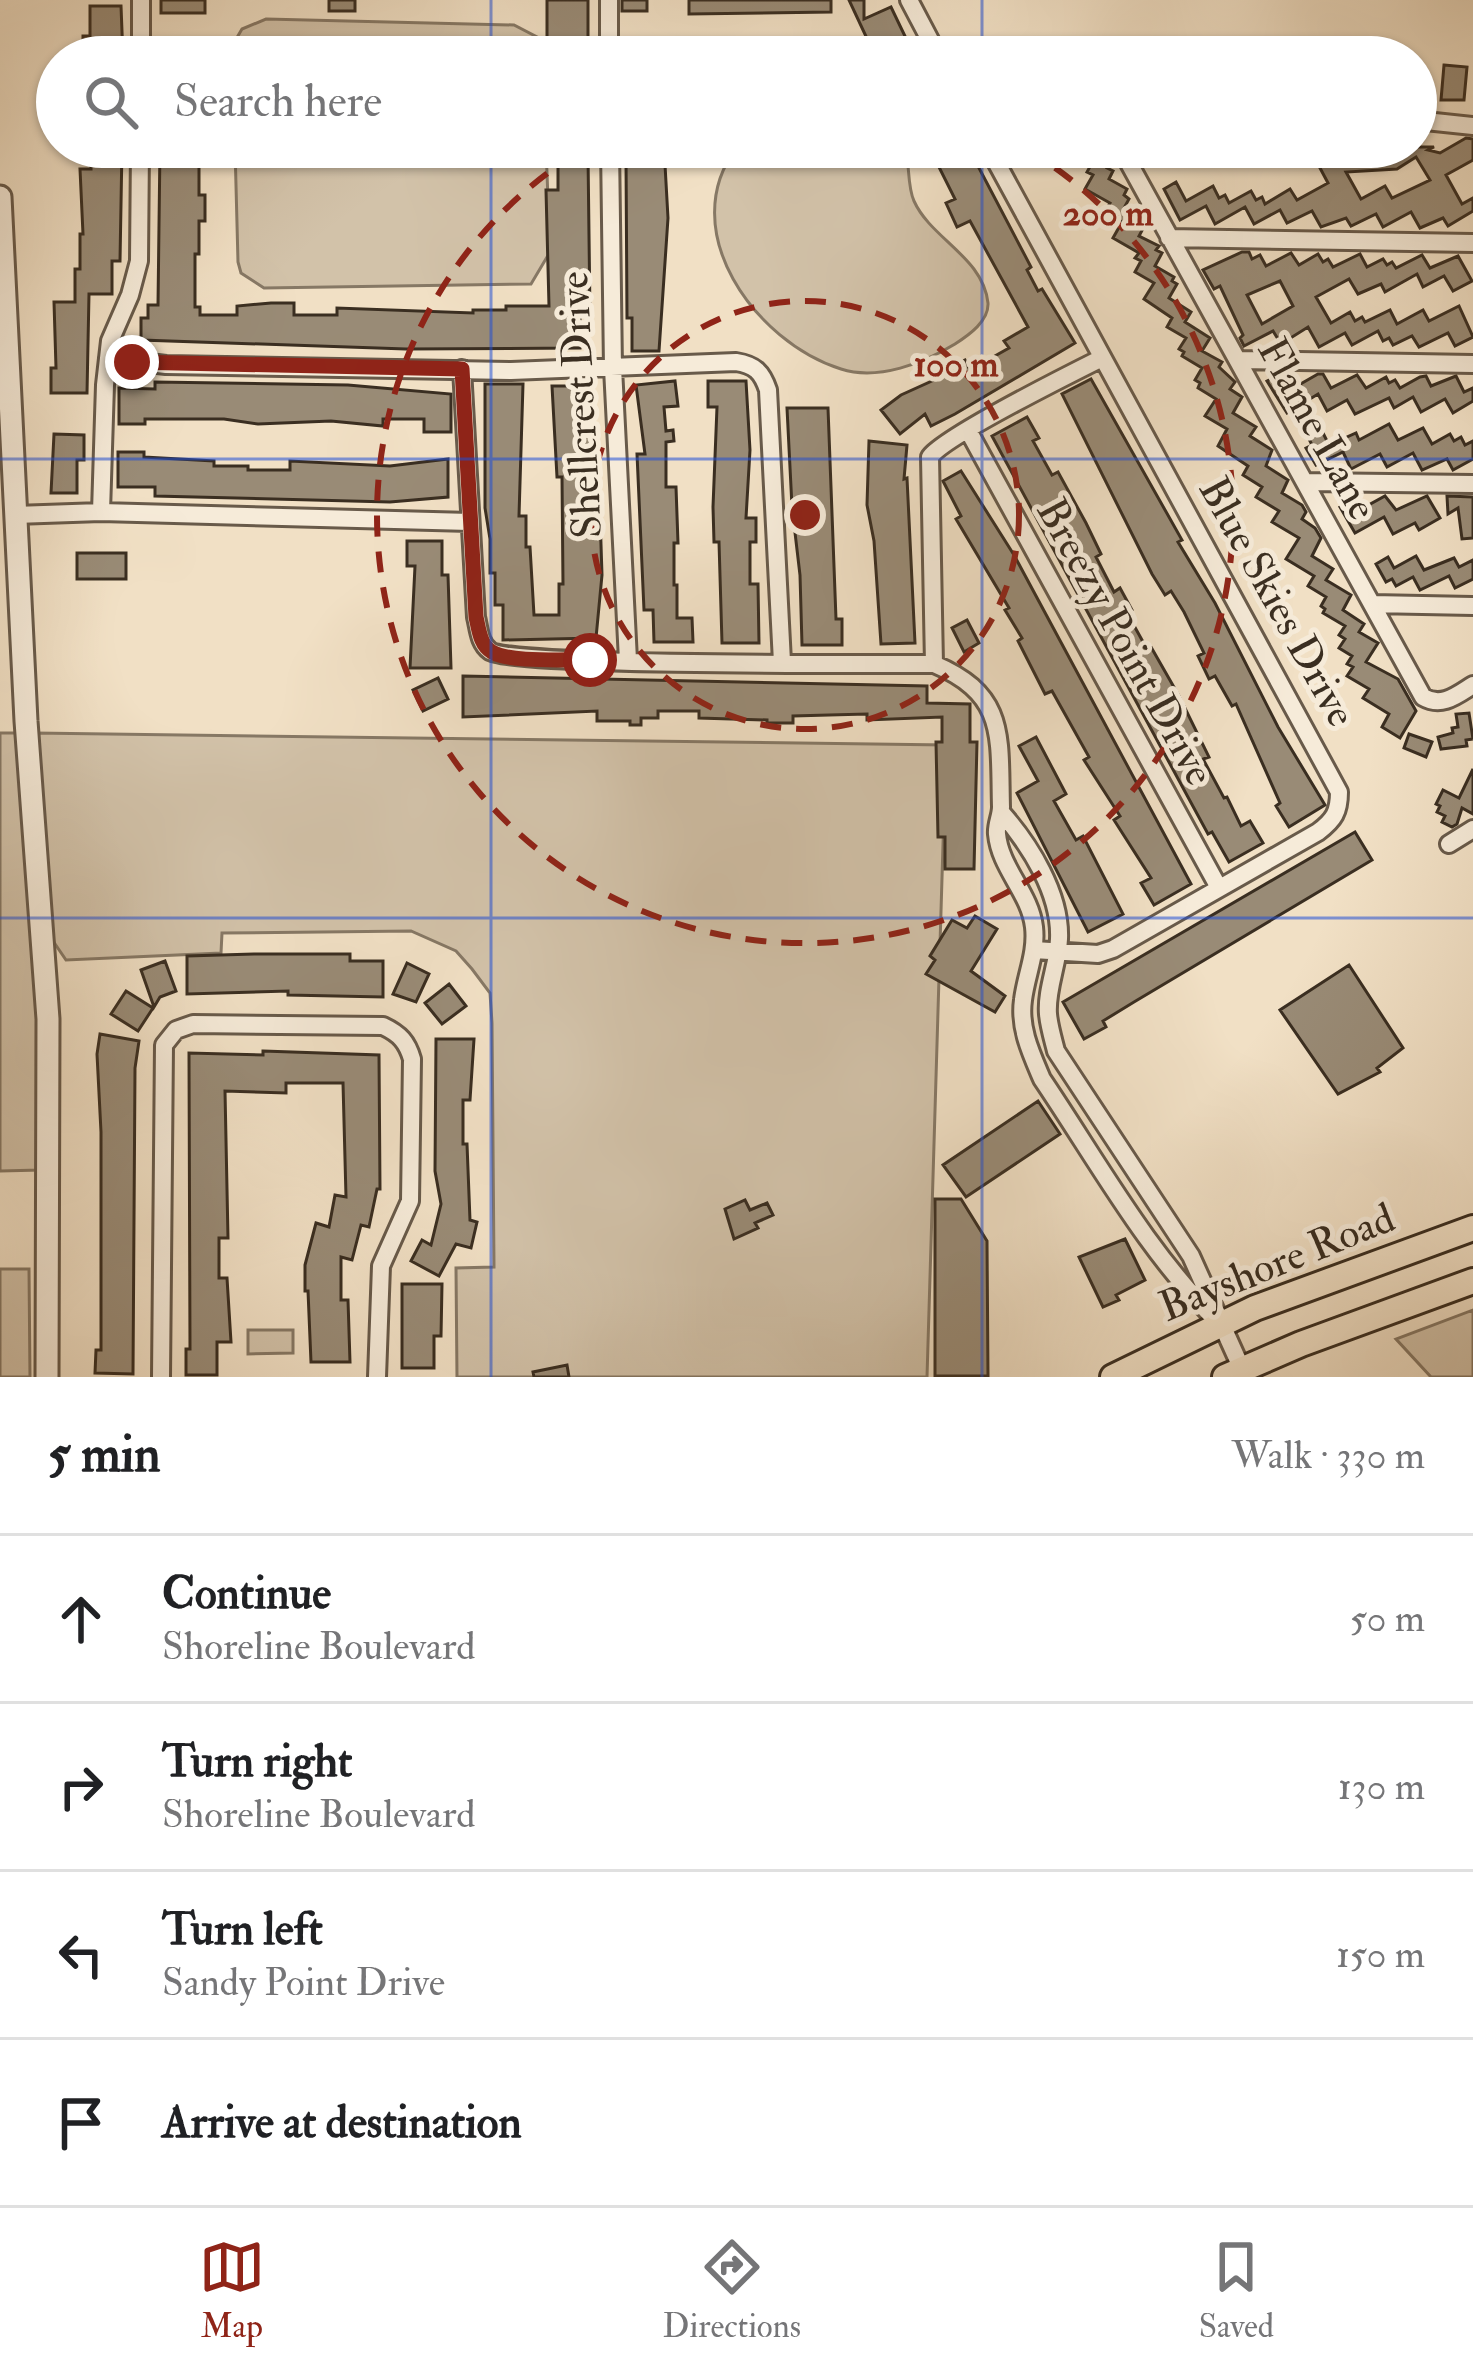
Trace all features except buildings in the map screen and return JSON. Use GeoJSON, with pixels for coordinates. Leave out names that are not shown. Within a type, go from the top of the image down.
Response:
{"type":"FeatureCollection","features":[{"type":"Feature","properties":{"kind":"main road","name":"Bayshore Road"},"geometry":{"type":"LineString","coordinates":[[1113,1377],[1220,1324],[1350,1270],[1473,1228]]}},
{"type":"Feature","properties":{"kind":"main road","name":"Bayshore Road"},"geometry":{"type":"LineString","coordinates":[[1238,1375],[1473,1281]]}},
{"type":"Feature","properties":{"kind":"street"},"geometry":{"type":"LineString","coordinates":[[141,0],[141,36]]}},
{"type":"Feature","properties":{"kind":"street"},"geometry":{"type":"LineString","coordinates":[[609,0],[609,36]]}},
{"type":"Feature","properties":{"kind":"street"},"geometry":{"type":"LineString","coordinates":[[909,0],[928,36]]}},
{"type":"Feature","properties":{"kind":"street"},"geometry":{"type":"LineString","coordinates":[[1437,122],[1473,126]]}},
{"type":"Feature","properties":{"kind":"street"},"geometry":{"type":"LineString","coordinates":[[101,512],[108,358],[139,261],[140,168]]}},
{"type":"Feature","properties":{"kind":"street","name":"Shellcrest Drive"},"geometry":{"type":"LineString","coordinates":[[610,168],[613,368],[628,660]]}},
{"type":"Feature","properties":{"kind":"street","name":"Blue Skies Drive"},"geometry":{"type":"LineString","coordinates":[[999,168],[1339,791],[1339,808],[1331,822],[1113,949],[1098,954],[1034,950]]}},
{"type":"Feature","properties":{"kind":"street","name":"Flame Lane"},"geometry":{"type":"LineString","coordinates":[[1131,168],[1423,697],[1432,703],[1444,701],[1473,685]]}},
{"type":"Feature","properties":{"kind":"street"},"geometry":{"type":"LineString","coordinates":[[0,197],[48,1019],[47,1377]]}},
{"type":"Feature","properties":{"kind":"street"},"geometry":{"type":"LineString","coordinates":[[1168,238],[1473,243]]}},
{"type":"Feature","properties":{"kind":"street"},"geometry":{"type":"LineString","coordinates":[[108,358],[166,365],[462,369],[752,365],[764,376],[768,391],[782,662]]}},
{"type":"Feature","properties":{"kind":"street"},"geometry":{"type":"LineString","coordinates":[[934,664],[930,457],[939,444],[1102,358]]}},
{"type":"Feature","properties":{"kind":"street"},"geometry":{"type":"LineString","coordinates":[[1239,360],[1473,364]]}},
{"type":"Feature","properties":{"kind":"street"},"geometry":{"type":"LineString","coordinates":[[462,369],[476,617],[481,640],[491,652],[506,657],[934,664],[972,684],[992,709],[1001,812],[996,832],[1005,861],[1030,908],[1034,950],[1022,1010],[1028,1046],[1042,1079],[1162,1259],[1220,1324]]}},
{"type":"Feature","properties":{"kind":"street","name":"Breezy Point Drive"},"geometry":{"type":"LineString","coordinates":[[969,432],[1218,886]]}},
{"type":"Feature","properties":{"kind":"street"},"geometry":{"type":"LineString","coordinates":[[1307,482],[1473,484]]}},
{"type":"Feature","properties":{"kind":"street"},"geometry":{"type":"LineString","coordinates":[[15,515],[101,512],[470,522]]}},
{"type":"Feature","properties":{"kind":"street"},"geometry":{"type":"LineString","coordinates":[[1372,604],[1473,606]]}},
{"type":"Feature","properties":{"kind":"street"},"geometry":{"type":"LineString","coordinates":[[1001,812],[1045,880],[1058,915],[1058,952],[1048,1016],[1056,1051],[1191,1256],[1238,1375]]}},
{"type":"Feature","properties":{"kind":"street"},"geometry":{"type":"LineString","coordinates":[[1449,844],[1473,829]]}},
{"type":"Feature","properties":{"kind":"street"},"geometry":{"type":"LineString","coordinates":[[161,1377],[164,1045],[176,1030],[193,1024],[383,1026],[407,1044],[412,1059],[410,1201],[381,1266],[377,1377]]}},
{"type":"Feature","properties":{"kind":"shaded area"},"geometry":{"type":"Polygon","coordinates":[[[266,19],[514,25],[535,36],[238,36],[242,29],[266,19]]]}},
{"type":"Feature","properties":{"kind":"shaded area"},"geometry":{"type":"Polygon","coordinates":[[[236,168],[547,168],[550,252],[531,284],[264,288],[241,273],[236,168]]]}},
{"type":"Feature","properties":{"kind":"shaded area"},"geometry":{"type":"Polygon","coordinates":[[[726,168],[908,168],[910,189],[922,214],[967,261],[984,287],[988,303],[982,322],[929,358],[900,368],[855,372],[809,355],[754,309],[733,279],[720,247],[715,213],[726,168]]]}},
{"type":"Feature","properties":{"kind":"shaded area"},"geometry":{"type":"Polygon","coordinates":[[[0,733],[19,733],[40,1019],[40,1170],[0,1171],[0,733]]]}},
{"type":"Feature","properties":{"kind":"shaded area"},"geometry":{"type":"Polygon","coordinates":[[[34,733],[946,745],[927,1377],[457,1377],[456,1268],[494,1267],[490,993],[456,951],[411,931],[222,933],[221,953],[66,960],[49,935],[34,733]]]}},
{"type":"Feature","properties":{"kind":"shaded area"},"geometry":{"type":"Polygon","coordinates":[[[0,1269],[29,1269],[30,1377],[0,1377],[0,1269]]]}},
{"type":"Feature","properties":{"kind":"shaded area"},"geometry":{"type":"Polygon","coordinates":[[[1473,1310],[1473,1377],[1431,1377],[1396,1339],[1473,1310]]]}},
{"type":"Feature","properties":{"kind":"shaded area"},"geometry":{"type":"Polygon","coordinates":[[[248,1330],[293,1330],[293,1353],[248,1354],[248,1330]]]}},
{"type":"Feature","properties":{"kind":"route"},"geometry":{"type":"LineString","coordinates":[[132,362],[462,369],[481,640],[491,652],[506,657],[590,660]]}}]}
